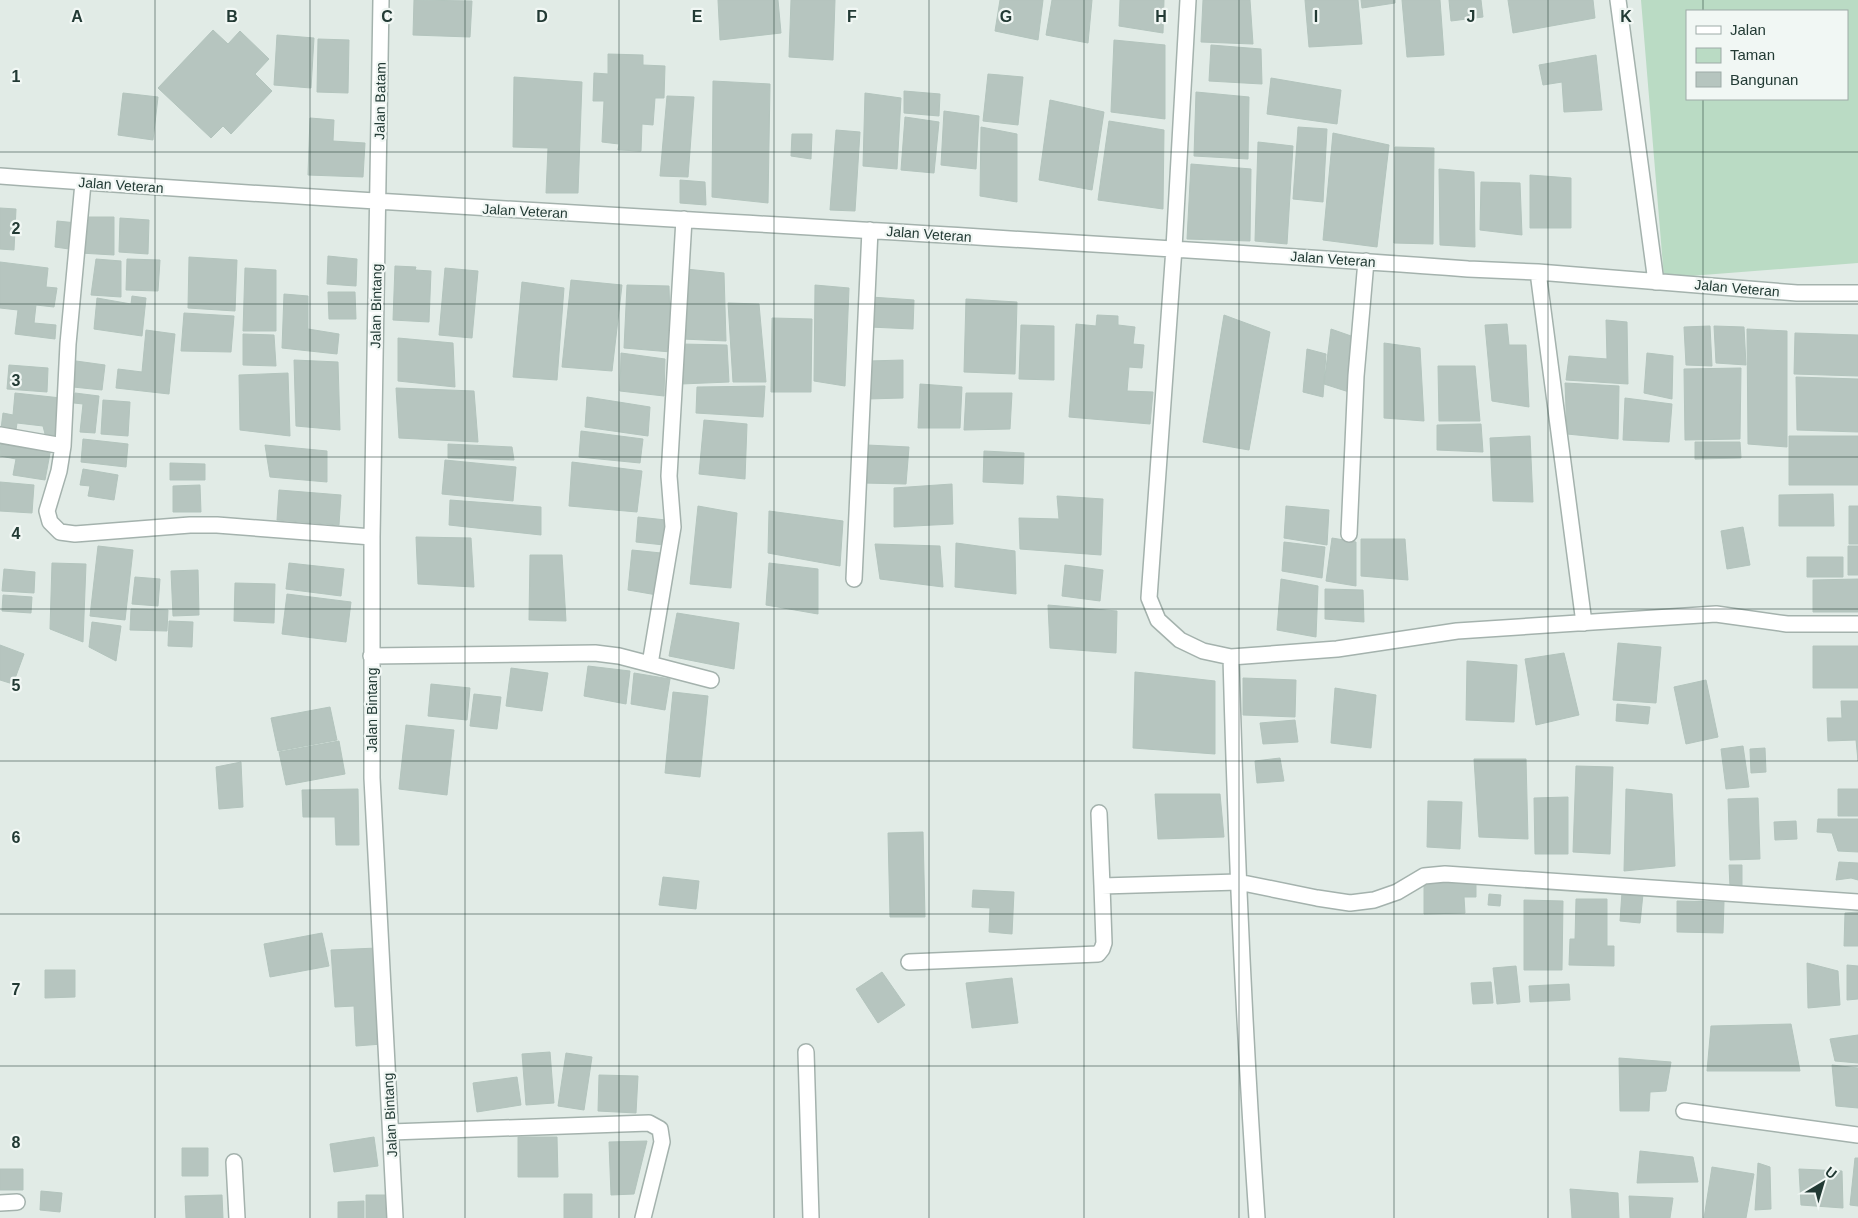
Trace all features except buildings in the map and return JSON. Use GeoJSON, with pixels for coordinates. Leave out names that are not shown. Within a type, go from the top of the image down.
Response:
{"type":"FeatureCollection","features":[{"type":"Feature","properties":{"kind":"street","name":"Jalan Batam"},"geometry":{"type":"LineString","coordinates":[[378,202],[381,0]]}},
{"type":"Feature","properties":{"kind":"street"},"geometry":{"type":"LineString","coordinates":[[1188,0],[1174,248],[1149,598],[1158,620],[1180,640],[1203,651],[1231,657],[1337,649],[1457,631],[1716,614],[1788,624],[1858,624]]}},
{"type":"Feature","properties":{"kind":"street"},"geometry":{"type":"LineString","coordinates":[[1618,0],[1656,282]]}},
{"type":"Feature","properties":{"kind":"street","name":"Jalan Veteran"},"geometry":{"type":"LineString","coordinates":[[0,176],[378,202],[1174,248],[1538,272],[1797,293],[1858,293]]}},
{"type":"Feature","properties":{"kind":"street"},"geometry":{"type":"LineString","coordinates":[[83,183],[68,344],[63,446],[59,471],[47,511],[50,522],[60,532],[75,534],[190,525],[217,525],[372,536]]}},
{"type":"Feature","properties":{"kind":"street","name":"Jalan Bintang"},"geometry":{"type":"LineString","coordinates":[[378,202],[372,536],[372,778],[395,1218]]}},
{"type":"Feature","properties":{"kind":"street"},"geometry":{"type":"LineString","coordinates":[[650,664],[673,527],[669,476],[684,220]]}},
{"type":"Feature","properties":{"kind":"street"},"geometry":{"type":"LineString","coordinates":[[854,579],[870,230]]}},
{"type":"Feature","properties":{"kind":"street"},"geometry":{"type":"LineString","coordinates":[[1349,534],[1356,376],[1366,262]]}},
{"type":"Feature","properties":{"kind":"street"},"geometry":{"type":"LineString","coordinates":[[1538,272],[1584,623]]}},
{"type":"Feature","properties":{"kind":"street"},"geometry":{"type":"LineString","coordinates":[[0,435],[63,446]]}},
{"type":"Feature","properties":{"kind":"street"},"geometry":{"type":"LineString","coordinates":[[371,656],[594,653],[619,656],[711,680]]}},
{"type":"Feature","properties":{"kind":"street"},"geometry":{"type":"LineString","coordinates":[[1231,657],[1238,882],[1247,1077],[1257,1218]]}},
{"type":"Feature","properties":{"kind":"street"},"geometry":{"type":"LineString","coordinates":[[909,962],[1098,954],[1104,943],[1100,813]]}},
{"type":"Feature","properties":{"kind":"street"},"geometry":{"type":"LineString","coordinates":[[1102,886],[1238,882],[1317,898],[1350,902],[1374,900],[1397,892],[1424,876],[1434,874],[1858,902]]}},
{"type":"Feature","properties":{"kind":"street"},"geometry":{"type":"LineString","coordinates":[[806,1052],[811,1218]]}},
{"type":"Feature","properties":{"kind":"street"},"geometry":{"type":"LineString","coordinates":[[1684,1111],[1858,1134]]}},
{"type":"Feature","properties":{"kind":"street"},"geometry":{"type":"LineString","coordinates":[[391,1132],[649,1123],[660,1129],[662,1142],[643,1218]]}},
{"type":"Feature","properties":{"kind":"street"},"geometry":{"type":"LineString","coordinates":[[234,1162],[237,1218]]}},
{"type":"Feature","properties":{"kind":"street"},"geometry":{"type":"LineString","coordinates":[[0,1202],[17,1202]]}},
{"type":"Feature","properties":{"kind":"green space"},"geometry":{"type":"Polygon","coordinates":[[[1641,0],[1858,0],[1858,263],[1664,278],[1641,0]]]}}]}
